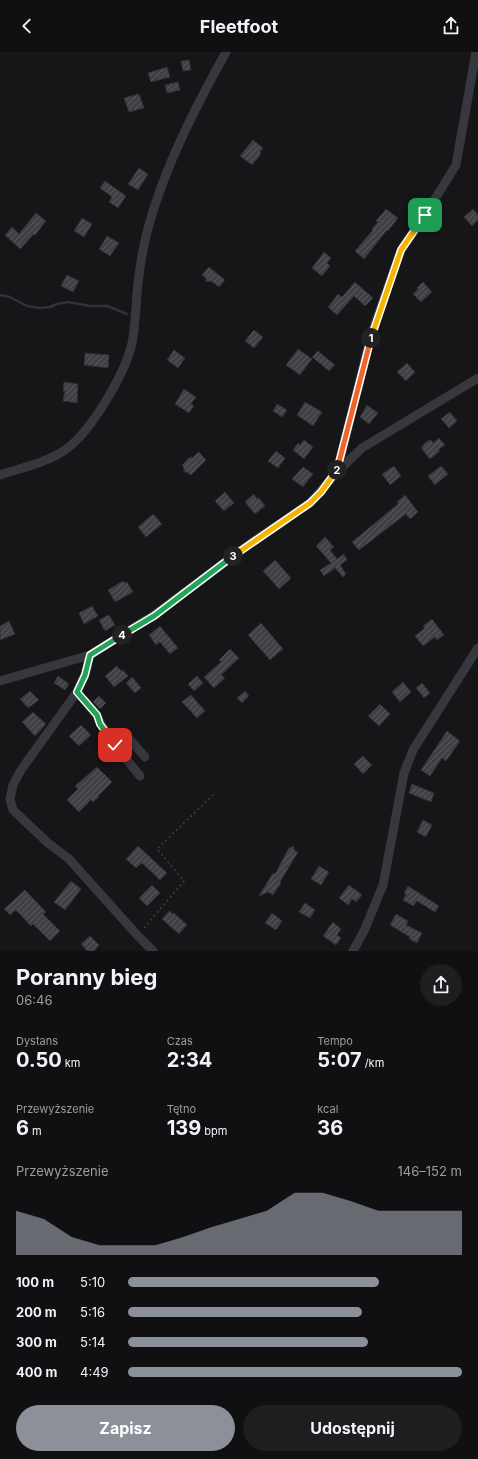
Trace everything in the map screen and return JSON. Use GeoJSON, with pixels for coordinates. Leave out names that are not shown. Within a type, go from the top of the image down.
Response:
{"type":"FeatureCollection","features":[{"type":"Feature","properties":{"kind":"street"},"geometry":{"type":"LineString","coordinates":[[0,474],[55,456],[72,444],[88,426],[117,381],[129,355],[133,340],[142,253],[162,184],[192,116],[226,52]]}},
{"type":"Feature","properties":{"kind":"street"},"geometry":{"type":"LineString","coordinates":[[336,473],[371,335],[401,250],[456,165],[476,52]]}},
{"type":"Feature","properties":{"kind":"street"},"geometry":{"type":"LineString","coordinates":[[0,681],[90,655],[154,616],[251,543],[310,503],[336,473],[362,448],[478,378]]}},
{"type":"Feature","properties":{"kind":"street"},"geometry":{"type":"LineString","coordinates":[[353,951],[364,931],[383,885],[404,773],[413,750],[478,648]]}},
{"type":"Feature","properties":{"kind":"street"},"geometry":{"type":"LineString","coordinates":[[90,655],[85,675],[77,692],[21,770],[12,785],[10,799],[13,810],[48,843],[69,859],[153,951]]}},
{"type":"Feature","properties":{"kind":"street"},"geometry":{"type":"LineString","coordinates":[[77,692],[97,715],[100,724],[140,776]]}},
{"type":"Feature","properties":{"kind":"street"},"geometry":{"type":"LineString","coordinates":[[130,739],[145,757]]}},
{"type":"Feature","properties":{"kind":"path"},"geometry":{"type":"LineString","coordinates":[[138,936],[184,881],[157,849],[214,794]]}},
{"type":"Feature","properties":{"kind":"building"},"geometry":{"type":"Polygon","coordinates":[[[189,60],[191,70],[183,71],[181,61],[189,60]]]}},
{"type":"Feature","properties":{"kind":"building"},"geometry":{"type":"Polygon","coordinates":[[[167,67],[170,77],[151,82],[148,73],[167,67]]]}},
{"type":"Feature","properties":{"kind":"building"},"geometry":{"type":"Polygon","coordinates":[[[178,82],[180,90],[167,93],[165,85],[178,82]]]}},
{"type":"Feature","properties":{"kind":"building"},"geometry":{"type":"Polygon","coordinates":[[[139,94],[144,108],[129,112],[124,98],[139,94]]]}},
{"type":"Feature","properties":{"kind":"building"},"geometry":{"type":"Polygon","coordinates":[[[253,140],[263,148],[260,152],[261,154],[252,165],[240,156],[253,140]]]}},
{"type":"Feature","properties":{"kind":"building"},"geometry":{"type":"Polygon","coordinates":[[[139,168],[148,174],[138,190],[128,184],[139,168]]]}},
{"type":"Feature","properties":{"kind":"building"},"geometry":{"type":"Polygon","coordinates":[[[105,181],[126,196],[118,208],[109,202],[112,197],[100,188],[105,181]]]}},
{"type":"Feature","properties":{"kind":"building"},"geometry":{"type":"Polygon","coordinates":[[[386,209],[398,218],[364,259],[355,251],[373,230],[372,229],[378,222],[376,221],[386,209]]]}},
{"type":"Feature","properties":{"kind":"building"},"geometry":{"type":"Polygon","coordinates":[[[473,209],[478,215],[478,220],[472,226],[464,217],[473,209]]]}},
{"type":"Feature","properties":{"kind":"building"},"geometry":{"type":"Polygon","coordinates":[[[36,213],[46,221],[35,235],[34,234],[20,249],[5,235],[12,227],[19,234],[36,213]]]}},
{"type":"Feature","properties":{"kind":"building"},"geometry":{"type":"Polygon","coordinates":[[[82,218],[92,224],[84,237],[74,231],[82,218]]]}},
{"type":"Feature","properties":{"kind":"building"},"geometry":{"type":"Polygon","coordinates":[[[107,236],[119,243],[110,256],[99,249],[107,236]]]}},
{"type":"Feature","properties":{"kind":"building"},"geometry":{"type":"Polygon","coordinates":[[[324,252],[331,258],[327,263],[330,266],[322,276],[312,268],[324,252]]]}},
{"type":"Feature","properties":{"kind":"building"},"geometry":{"type":"Polygon","coordinates":[[[209,267],[225,280],[219,287],[211,281],[206,282],[206,278],[202,275],[209,267]]]}},
{"type":"Feature","properties":{"kind":"building"},"geometry":{"type":"Polygon","coordinates":[[[67,275],[79,281],[73,292],[61,286],[67,275]]]}},
{"type":"Feature","properties":{"kind":"building"},"geometry":{"type":"Polygon","coordinates":[[[355,282],[373,298],[365,306],[354,296],[337,315],[328,307],[338,294],[342,297],[355,282]]]}},
{"type":"Feature","properties":{"kind":"building"},"geometry":{"type":"Polygon","coordinates":[[[423,282],[432,292],[421,302],[413,294],[423,282]]]}},
{"type":"Feature","properties":{"kind":"building"},"geometry":{"type":"Polygon","coordinates":[[[254,330],[263,337],[254,348],[245,341],[254,330]]]}},
{"type":"Feature","properties":{"kind":"building"},"geometry":{"type":"Polygon","coordinates":[[[298,349],[312,359],[300,375],[286,365],[298,349]]]}},
{"type":"Feature","properties":{"kind":"building"},"geometry":{"type":"Polygon","coordinates":[[[174,350],[185,358],[178,368],[167,360],[174,350]]]}},
{"type":"Feature","properties":{"kind":"building"},"geometry":{"type":"Polygon","coordinates":[[[318,351],[335,365],[329,371],[312,357],[318,351]]]}},
{"type":"Feature","properties":{"kind":"building"},"geometry":{"type":"Polygon","coordinates":[[[85,353],[109,355],[108,368],[84,365],[85,353]]]}},
{"type":"Feature","properties":{"kind":"building"},"geometry":{"type":"Polygon","coordinates":[[[407,363],[415,372],[406,381],[397,372],[407,363]]]}},
{"type":"Feature","properties":{"kind":"building"},"geometry":{"type":"Polygon","coordinates":[[[64,382],[78,384],[77,403],[63,401],[65,391],[63,391],[64,382]]]}},
{"type":"Feature","properties":{"kind":"building"},"geometry":{"type":"Polygon","coordinates":[[[184,389],[196,397],[191,404],[194,406],[189,413],[175,404],[184,389]]]}},
{"type":"Feature","properties":{"kind":"building"},"geometry":{"type":"Polygon","coordinates":[[[305,402],[322,412],[313,426],[297,415],[305,402]]]}},
{"type":"Feature","properties":{"kind":"building"},"geometry":{"type":"Polygon","coordinates":[[[277,404],[287,410],[282,417],[273,411],[277,404]]]}},
{"type":"Feature","properties":{"kind":"building"},"geometry":{"type":"Polygon","coordinates":[[[367,405],[378,413],[369,424],[360,417],[367,405]]]}},
{"type":"Feature","properties":{"kind":"building"},"geometry":{"type":"Polygon","coordinates":[[[450,412],[457,421],[449,428],[441,419],[450,412]]]}},
{"type":"Feature","properties":{"kind":"building"},"geometry":{"type":"Polygon","coordinates":[[[439,438],[445,445],[430,459],[421,448],[426,442],[431,440],[433,443],[439,438]]]}},
{"type":"Feature","properties":{"kind":"building"},"geometry":{"type":"Polygon","coordinates":[[[304,440],[313,447],[304,459],[293,450],[298,443],[300,445],[304,440]]]}},
{"type":"Feature","properties":{"kind":"building"},"geometry":{"type":"Polygon","coordinates":[[[276,451],[285,458],[278,468],[268,461],[276,451]]]}},
{"type":"Feature","properties":{"kind":"building"},"geometry":{"type":"Polygon","coordinates":[[[199,452],[206,460],[191,475],[184,472],[182,465],[190,457],[192,458],[199,452]]]}},
{"type":"Feature","properties":{"kind":"building"},"geometry":{"type":"Polygon","coordinates":[[[394,466],[401,476],[390,485],[382,474],[394,466]]]}},
{"type":"Feature","properties":{"kind":"building"},"geometry":{"type":"Polygon","coordinates":[[[441,466],[448,474],[435,485],[428,476],[441,466]]]}},
{"type":"Feature","properties":{"kind":"building"},"geometry":{"type":"Polygon","coordinates":[[[303,467],[313,474],[303,487],[292,479],[303,467]]]}},
{"type":"Feature","properties":{"kind":"building"},"geometry":{"type":"Polygon","coordinates":[[[225,492],[234,503],[224,511],[215,501],[225,492]]]}},
{"type":"Feature","properties":{"kind":"building"},"geometry":{"type":"Polygon","coordinates":[[[254,494],[265,506],[255,514],[245,502],[254,494]]]}},
{"type":"Feature","properties":{"kind":"building"},"geometry":{"type":"Polygon","coordinates":[[[405,495],[418,512],[410,519],[406,514],[359,550],[352,542],[398,504],[397,502],[405,495]]]}},
{"type":"Feature","properties":{"kind":"building"},"geometry":{"type":"Polygon","coordinates":[[[153,514],[162,524],[146,537],[138,527],[153,514]]]}},
{"type":"Feature","properties":{"kind":"building"},"geometry":{"type":"Polygon","coordinates":[[[325,537],[334,547],[330,550],[337,559],[344,554],[347,560],[340,565],[346,574],[343,577],[335,568],[324,576],[320,570],[331,563],[316,546],[325,537]]]}},
{"type":"Feature","properties":{"kind":"building"},"geometry":{"type":"Polygon","coordinates":[[[275,560],[291,578],[279,589],[263,571],[275,560]]]}},
{"type":"Feature","properties":{"kind":"building"},"geometry":{"type":"Polygon","coordinates":[[[123,581],[125,583],[127,582],[133,592],[115,602],[108,590],[123,581]]]}},
{"type":"Feature","properties":{"kind":"building"},"geometry":{"type":"Polygon","coordinates":[[[92,606],[98,616],[84,624],[79,613],[92,606]]]}},
{"type":"Feature","properties":{"kind":"building"},"geometry":{"type":"Polygon","coordinates":[[[109,615],[115,625],[105,631],[99,620],[109,615]]]}},
{"type":"Feature","properties":{"kind":"building"},"geometry":{"type":"Polygon","coordinates":[[[432,619],[444,635],[437,640],[435,637],[423,646],[415,636],[425,628],[423,626],[432,619]]]}},
{"type":"Feature","properties":{"kind":"building"},"geometry":{"type":"Polygon","coordinates":[[[9,621],[15,634],[0,640],[0,626],[9,621]]]}},
{"type":"Feature","properties":{"kind":"building"},"geometry":{"type":"Polygon","coordinates":[[[261,623],[283,649],[270,660],[248,635],[261,623]]]}},
{"type":"Feature","properties":{"kind":"building"},"geometry":{"type":"Polygon","coordinates":[[[160,626],[178,648],[170,654],[160,642],[156,645],[149,635],[160,626]]]}},
{"type":"Feature","properties":{"kind":"building"},"geometry":{"type":"Polygon","coordinates":[[[230,649],[239,658],[221,675],[225,678],[214,688],[204,677],[221,662],[219,660],[230,649]]]}},
{"type":"Feature","properties":{"kind":"building"},"geometry":{"type":"Polygon","coordinates":[[[117,666],[128,676],[114,687],[105,676],[117,666]]]}},
{"type":"Feature","properties":{"kind":"building"},"geometry":{"type":"Polygon","coordinates":[[[58,676],[69,684],[65,690],[54,683],[58,676]]]}},
{"type":"Feature","properties":{"kind":"building"},"geometry":{"type":"Polygon","coordinates":[[[197,676],[203,683],[194,691],[188,684],[197,676]]]}},
{"type":"Feature","properties":{"kind":"building"},"geometry":{"type":"Polygon","coordinates":[[[132,677],[141,688],[135,693],[126,683],[132,677]]]}},
{"type":"Feature","properties":{"kind":"building"},"geometry":{"type":"Polygon","coordinates":[[[403,682],[411,692],[400,702],[392,692],[403,682]]]}},
{"type":"Feature","properties":{"kind":"building"},"geometry":{"type":"Polygon","coordinates":[[[422,683],[430,693],[424,698],[416,688],[422,683]]]}},
{"type":"Feature","properties":{"kind":"building"},"geometry":{"type":"Polygon","coordinates":[[[30,691],[39,700],[28,708],[20,699],[30,691]]]}},
{"type":"Feature","properties":{"kind":"building"},"geometry":{"type":"Polygon","coordinates":[[[245,691],[249,696],[242,703],[237,698],[245,691]]]}},
{"type":"Feature","properties":{"kind":"building"},"geometry":{"type":"Polygon","coordinates":[[[191,695],[205,711],[197,718],[182,702],[191,695]]]}},
{"type":"Feature","properties":{"kind":"building"},"geometry":{"type":"Polygon","coordinates":[[[99,696],[106,703],[100,709],[93,702],[99,696]]]}},
{"type":"Feature","properties":{"kind":"building"},"geometry":{"type":"Polygon","coordinates":[[[380,704],[390,714],[379,726],[368,716],[380,704]]]}},
{"type":"Feature","properties":{"kind":"building"},"geometry":{"type":"Polygon","coordinates":[[[33,712],[46,724],[35,736],[22,722],[33,712]]]}},
{"type":"Feature","properties":{"kind":"building"},"geometry":{"type":"Polygon","coordinates":[[[81,725],[91,735],[79,746],[69,736],[81,725]]]}},
{"type":"Feature","properties":{"kind":"building"},"geometry":{"type":"Polygon","coordinates":[[[447,731],[460,741],[446,761],[442,758],[430,776],[421,770],[447,731]]]}},
{"type":"Feature","properties":{"kind":"building"},"geometry":{"type":"Polygon","coordinates":[[[363,756],[372,765],[363,774],[354,764],[363,756]]]}},
{"type":"Feature","properties":{"kind":"building"},"geometry":{"type":"Polygon","coordinates":[[[97,767],[112,782],[98,796],[99,797],[93,802],[91,800],[79,812],[67,800],[78,789],[75,786],[97,767]]]}},
{"type":"Feature","properties":{"kind":"building"},"geometry":{"type":"Polygon","coordinates":[[[412,784],[434,793],[431,802],[409,793],[412,784]]]}},
{"type":"Feature","properties":{"kind":"building"},"geometry":{"type":"Polygon","coordinates":[[[423,820],[432,825],[426,837],[417,832],[423,820]]]}},
{"type":"Feature","properties":{"kind":"building"},"geometry":{"type":"Polygon","coordinates":[[[138,846],[167,873],[160,880],[142,863],[136,868],[126,859],[138,846]]]}},
{"type":"Feature","properties":{"kind":"building"},"geometry":{"type":"Polygon","coordinates":[[[294,846],[294,850],[298,852],[273,895],[268,892],[259,896],[273,873],[275,874],[289,848],[294,846]]]}},
{"type":"Feature","properties":{"kind":"building"},"geometry":{"type":"Polygon","coordinates":[[[319,866],[329,872],[321,885],[311,879],[319,866]]]}},
{"type":"Feature","properties":{"kind":"building"},"geometry":{"type":"Polygon","coordinates":[[[71,881],[81,889],[65,910],[54,902],[71,881]]]}},
{"type":"Feature","properties":{"kind":"building"},"geometry":{"type":"Polygon","coordinates":[[[152,885],[160,893],[147,906],[139,898],[152,885]]]}},
{"type":"Feature","properties":{"kind":"building"},"geometry":{"type":"Polygon","coordinates":[[[349,885],[362,895],[356,902],[352,899],[348,905],[339,898],[349,885]]]}},
{"type":"Feature","properties":{"kind":"building"},"geometry":{"type":"Polygon","coordinates":[[[408,886],[439,906],[435,912],[417,901],[413,906],[403,900],[406,894],[404,893],[408,886]]]}},
{"type":"Feature","properties":{"kind":"building"},"geometry":{"type":"Polygon","coordinates":[[[25,890],[46,912],[43,914],[60,931],[50,941],[33,924],[31,926],[16,910],[10,915],[4,909],[25,890]]]}},
{"type":"Feature","properties":{"kind":"building"},"geometry":{"type":"Polygon","coordinates":[[[305,903],[315,910],[310,918],[299,912],[305,903]]]}},
{"type":"Feature","properties":{"kind":"building"},"geometry":{"type":"Polygon","coordinates":[[[169,911],[173,914],[174,913],[187,925],[179,934],[162,919],[169,911]]]}},
{"type":"Feature","properties":{"kind":"building"},"geometry":{"type":"Polygon","coordinates":[[[272,913],[282,921],[276,930],[265,923],[272,913]]]}},
{"type":"Feature","properties":{"kind":"building"},"geometry":{"type":"Polygon","coordinates":[[[396,914],[408,921],[406,925],[422,933],[417,943],[390,925],[396,914]]]}},
{"type":"Feature","properties":{"kind":"building"},"geometry":{"type":"Polygon","coordinates":[[[333,922],[341,929],[337,935],[341,938],[336,945],[323,936],[333,922]]]}},
{"type":"Feature","properties":{"kind":"building"},"geometry":{"type":"Polygon","coordinates":[[[90,936],[99,945],[94,951],[87,951],[81,944],[90,936]]]}},
{"type":"Feature","properties":{"kind":"waterway"},"geometry":{"type":"LineString","coordinates":[[0,295],[10,297],[27,306],[39,308],[50,307],[68,302],[90,306],[107,306],[127,314]]}},
{"type":"Feature","properties":{"kind":"route"},"geometry":{"type":"LineString","coordinates":[[115,745],[100,724],[97,715],[77,692],[85,675],[90,655],[154,616],[251,543],[310,503],[336,473],[371,335],[384,297],[401,250],[425,215]]}}]}
